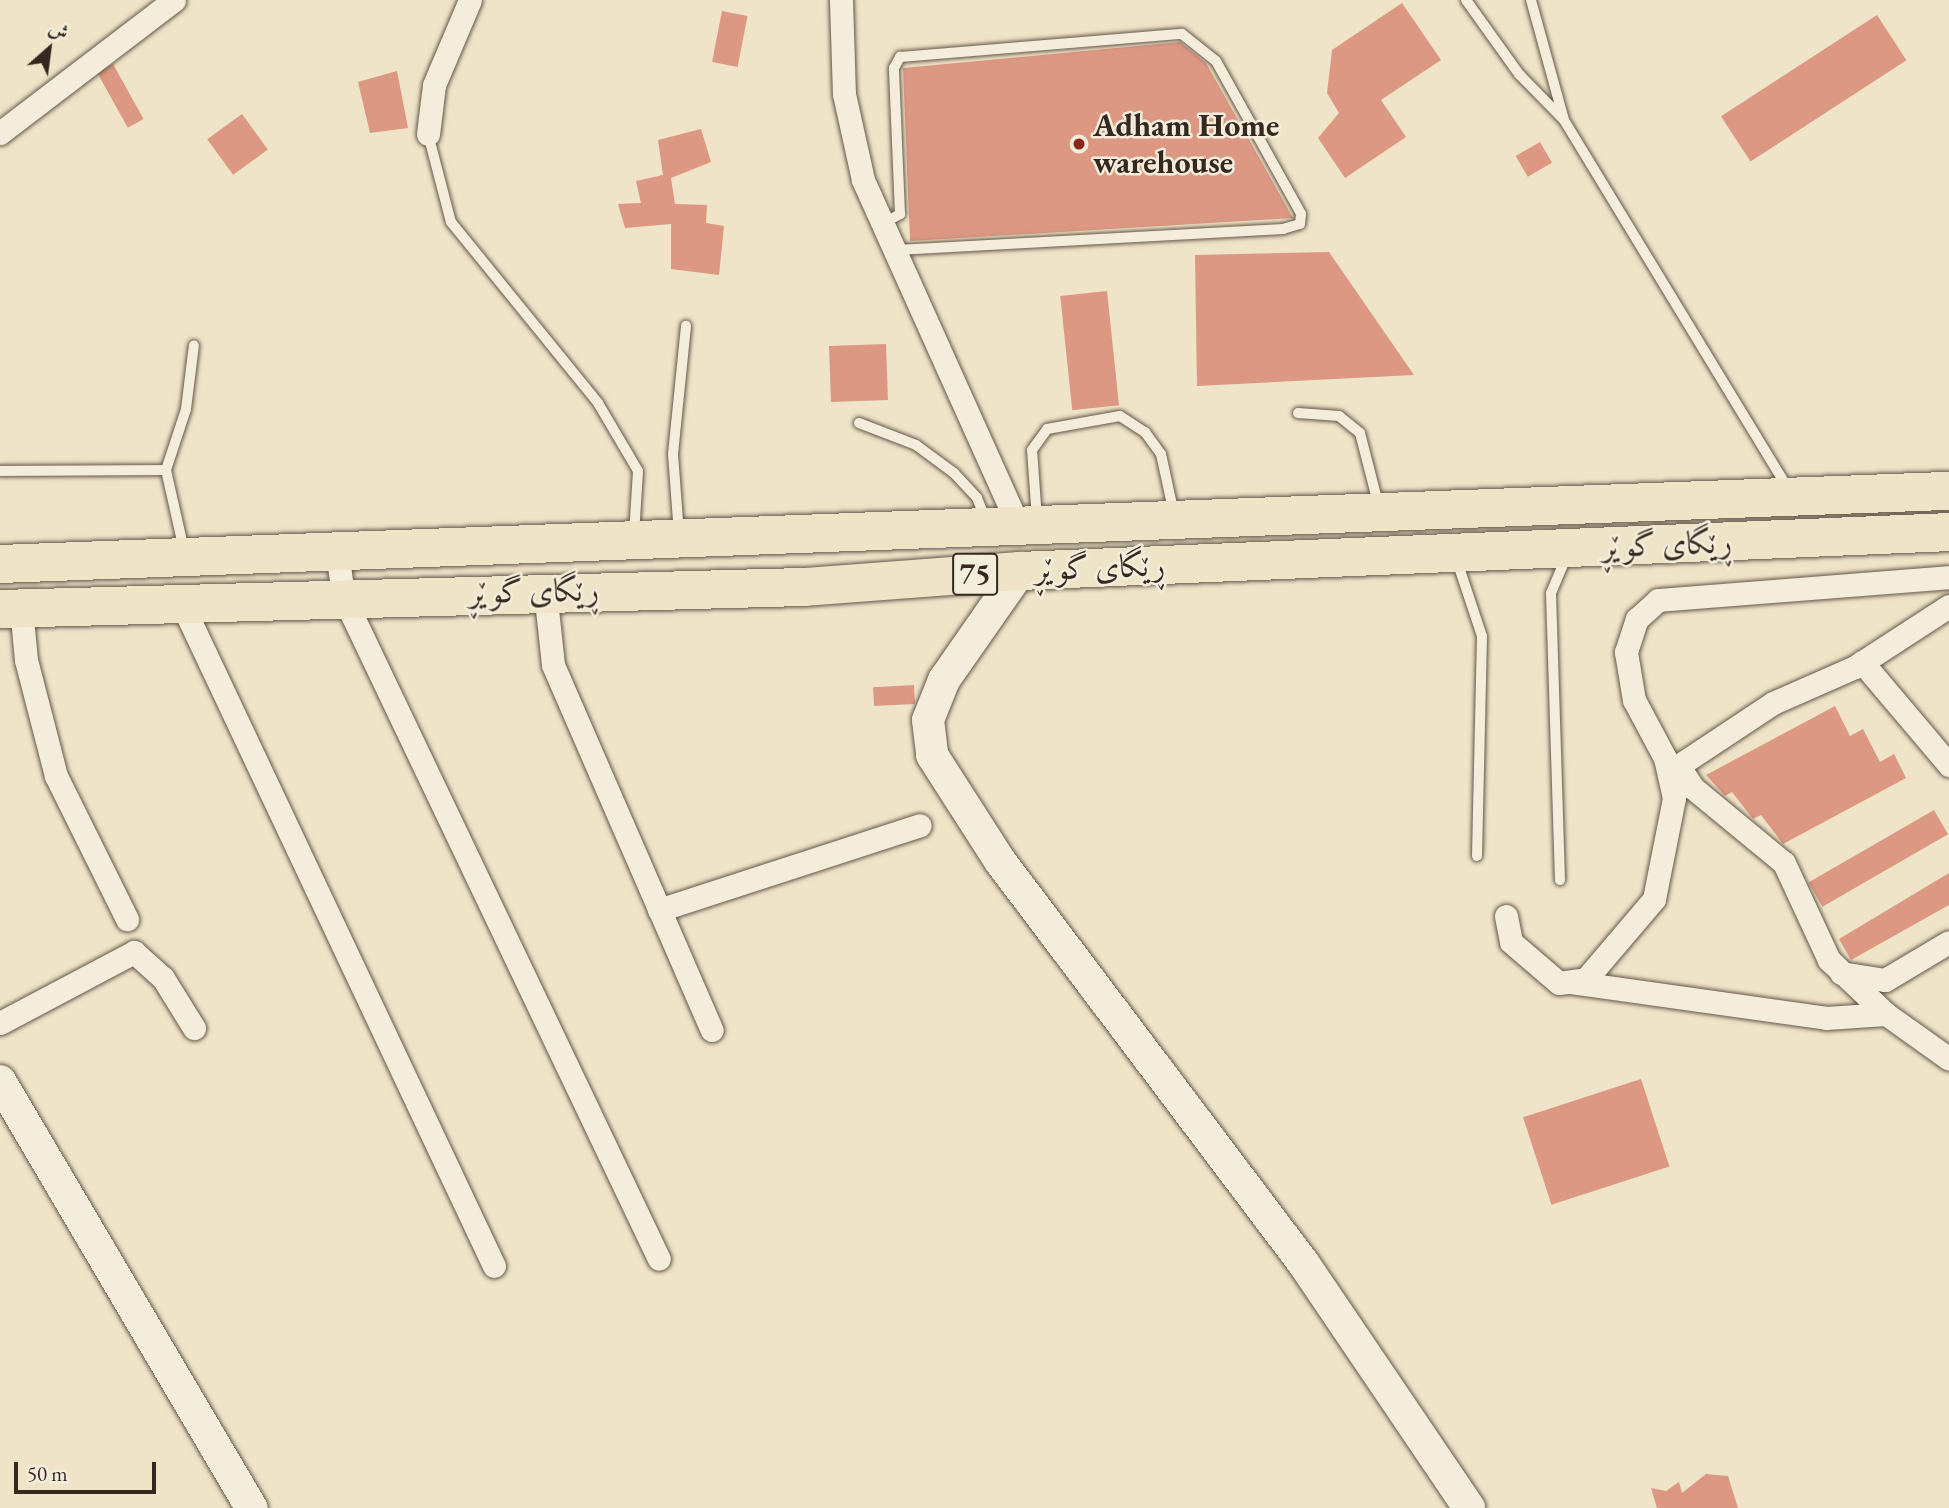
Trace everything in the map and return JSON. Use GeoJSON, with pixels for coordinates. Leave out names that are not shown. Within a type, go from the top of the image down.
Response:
{"type":"FeatureCollection","features":[{"type":"Feature","properties":{"kind":"highway","name":"ڕێگای گوێڕ"},"geometry":{"type":"LineString","coordinates":[[0,564],[1014,522],[1949,491]]}},
{"type":"Feature","properties":{"kind":"highway","name":"ڕێگای گوێڕ"},"geometry":{"type":"LineString","coordinates":[[11,609],[344,596],[805,587],[1020,570],[1949,533]]}},
{"type":"Feature","properties":{"kind":"street"},"geometry":{"type":"LineString","coordinates":[[0,133],[174,0]]}},
{"type":"Feature","properties":{"kind":"street"},"geometry":{"type":"LineString","coordinates":[[428,134],[434,85],[470,0]]}},
{"type":"Feature","properties":{"kind":"street"},"geometry":{"type":"LineString","coordinates":[[841,0],[848,129],[882,224],[1014,522]]}},
{"type":"Feature","properties":{"kind":"street"},"geometry":{"type":"LineString","coordinates":[[337,550],[344,596],[659,1259]]}},
{"type":"Feature","properties":{"kind":"street"},"geometry":{"type":"LineString","coordinates":[[1020,570],[944,680],[929,720],[932,755],[1000,861],[1304,1264],[1469,1508]]}},
{"type":"Feature","properties":{"kind":"street"},"geometry":{"type":"LineString","coordinates":[[1506,916],[1511,942],[1559,983],[1568,982],[1586,979],[1614,950],[1654,898],[1664,868],[1674,798],[1665,758],[1634,699],[1626,653],[1648,608],[1671,594],[1949,577]]}},
{"type":"Feature","properties":{"kind":"street"},"geometry":{"type":"LineString","coordinates":[[545,591],[553,665],[712,1030]]}},
{"type":"Feature","properties":{"kind":"street"},"geometry":{"type":"LineString","coordinates":[[181,602],[494,1266]]}},
{"type":"Feature","properties":{"kind":"street"},"geometry":{"type":"LineString","coordinates":[[1949,606],[1862,662],[1773,703],[1684,762],[1682,771],[1693,788],[1784,863],[1841,973],[1886,1014],[1949,1059]]}},
{"type":"Feature","properties":{"kind":"street"},"geometry":{"type":"LineString","coordinates":[[11,609],[56,776],[127,919]]}},
{"type":"Feature","properties":{"kind":"street"},"geometry":{"type":"LineString","coordinates":[[1862,662],[1949,765]]}},
{"type":"Feature","properties":{"kind":"street"},"geometry":{"type":"LineString","coordinates":[[659,910],[920,825]]}},
{"type":"Feature","properties":{"kind":"street"},"geometry":{"type":"LineString","coordinates":[[1841,973],[1885,980],[1949,942]]}},
{"type":"Feature","properties":{"kind":"street"},"geometry":{"type":"LineString","coordinates":[[0,1023],[134,953],[163,978],[194,1028]]}},
{"type":"Feature","properties":{"kind":"street"},"geometry":{"type":"LineString","coordinates":[[1568,982],[1826,1018],[1886,1014]]}},
{"type":"Feature","properties":{"kind":"street"},"geometry":{"type":"LineString","coordinates":[[0,1081],[252,1508]]}},
{"type":"Feature","properties":{"kind":"lane"},"geometry":{"type":"LineString","coordinates":[[1466,0],[1519,74],[1564,120],[1794,496]]}},
{"type":"Feature","properties":{"kind":"lane"},"geometry":{"type":"LineString","coordinates":[[1531,0],[1564,120]]}},
{"type":"Feature","properties":{"kind":"lane"},"geometry":{"type":"LineString","coordinates":[[882,224],[900,214],[894,68],[900,57],[1182,34],[1216,61],[1301,214],[1300,224],[1283,229],[893,250]]}},
{"type":"Feature","properties":{"kind":"lane"},"geometry":{"type":"LineString","coordinates":[[428,134],[451,222],[598,404],[638,471],[634,538]]}},
{"type":"Feature","properties":{"kind":"lane"},"geometry":{"type":"LineString","coordinates":[[679,536],[673,454],[687,326]]}},
{"type":"Feature","properties":{"kind":"lane"},"geometry":{"type":"LineString","coordinates":[[186,556],[166,470],[186,410],[194,345]]}},
{"type":"Feature","properties":{"kind":"lane"},"geometry":{"type":"LineString","coordinates":[[1298,413],[1339,416],[1360,433],[1380,510]]}},
{"type":"Feature","properties":{"kind":"lane"},"geometry":{"type":"LineString","coordinates":[[859,423],[916,445],[954,474],[977,498],[1014,522],[1032,450],[1047,429],[1120,416],[1145,432],[1161,454],[1175,517]]}},
{"type":"Feature","properties":{"kind":"lane"},"geometry":{"type":"LineString","coordinates":[[0,471],[166,470]]}},
{"type":"Feature","properties":{"kind":"lane"},"geometry":{"type":"LineString","coordinates":[[1560,880],[1551,593],[1571,548]]}},
{"type":"Feature","properties":{"kind":"lane"},"geometry":{"type":"LineString","coordinates":[[1452,553],[1469,583],[1482,636],[1477,856]]}},
{"type":"Feature","properties":{"kind":"building"},"geometry":{"type":"Polygon","coordinates":[[[1402,3],[1441,60],[1381,100],[1406,137],[1345,178],[1318,138],[1339,113],[1327,93],[1332,50],[1402,3]]]}},
{"type":"Feature","properties":{"kind":"building"},"geometry":{"type":"Polygon","coordinates":[[[722,11],[748,16],[738,67],[712,62],[722,11]]]}},
{"type":"Feature","properties":{"kind":"building"},"geometry":{"type":"Polygon","coordinates":[[[1877,15],[1906,60],[1750,162],[1721,116],[1877,15]]]}},
{"type":"Feature","properties":{"kind":"building","name":"Adham Home warehouse"},"geometry":{"type":"Polygon","coordinates":[[[1180,42],[1206,63],[1293,218],[910,241],[903,68],[1180,42]]]}},
{"type":"Feature","properties":{"kind":"building"},"geometry":{"type":"Polygon","coordinates":[[[113,64],[144,119],[128,128],[97,73],[113,64]]]}},
{"type":"Feature","properties":{"kind":"building"},"geometry":{"type":"Polygon","coordinates":[[[397,71],[408,128],[370,133],[358,82],[397,71]]]}},
{"type":"Feature","properties":{"kind":"building"},"geometry":{"type":"Polygon","coordinates":[[[242,114],[268,150],[233,175],[207,139],[242,114]]]}},
{"type":"Feature","properties":{"kind":"building"},"geometry":{"type":"Polygon","coordinates":[[[701,129],[711,162],[671,178],[675,204],[707,205],[706,223],[724,226],[719,275],[671,269],[671,224],[625,228],[618,204],[641,203],[636,181],[663,175],[658,140],[701,129]]]}},
{"type":"Feature","properties":{"kind":"building"},"geometry":{"type":"Polygon","coordinates":[[[1540,142],[1552,163],[1528,177],[1516,156],[1540,142]]]}},
{"type":"Feature","properties":{"kind":"building"},"geometry":{"type":"Polygon","coordinates":[[[1329,252],[1414,375],[1197,386],[1195,255],[1329,252]]]}},
{"type":"Feature","properties":{"kind":"building"},"geometry":{"type":"Polygon","coordinates":[[[1107,291],[1119,405],[1072,410],[1060,296],[1107,291]]]}},
{"type":"Feature","properties":{"kind":"building"},"geometry":{"type":"Polygon","coordinates":[[[886,344],[888,400],[831,402],[829,346],[886,344]]]}},
{"type":"Feature","properties":{"kind":"building"},"geometry":{"type":"Polygon","coordinates":[[[914,685],[915,704],[874,706],[873,687],[914,685]]]}},
{"type":"Feature","properties":{"kind":"building"},"geometry":{"type":"Polygon","coordinates":[[[1835,706],[1850,736],[1863,729],[1880,762],[1894,754],[1906,778],[1783,844],[1761,815],[1753,819],[1732,792],[1725,796],[1706,775],[1835,706]]]}},
{"type":"Feature","properties":{"kind":"building"},"geometry":{"type":"Polygon","coordinates":[[[1934,810],[1948,834],[1822,907],[1808,882],[1934,810]]]}},
{"type":"Feature","properties":{"kind":"building"},"geometry":{"type":"Polygon","coordinates":[[[1949,873],[1949,905],[1851,960],[1839,939],[1949,873]]]}},
{"type":"Feature","properties":{"kind":"building"},"geometry":{"type":"Polygon","coordinates":[[[1641,1079],[1669,1166],[1551,1205],[1523,1117],[1641,1079]]]}},
{"type":"Feature","properties":{"kind":"building"},"geometry":{"type":"Polygon","coordinates":[[[1706,1474],[1728,1476],[1738,1508],[1657,1508],[1651,1488],[1666,1491],[1679,1482],[1682,1493],[1706,1474]]]}},
{"type":"Feature","properties":{"kind":"place","name":"Adham Home warehouse"},"geometry":{"type":"Point","coordinates":[1079,144]}}]}
